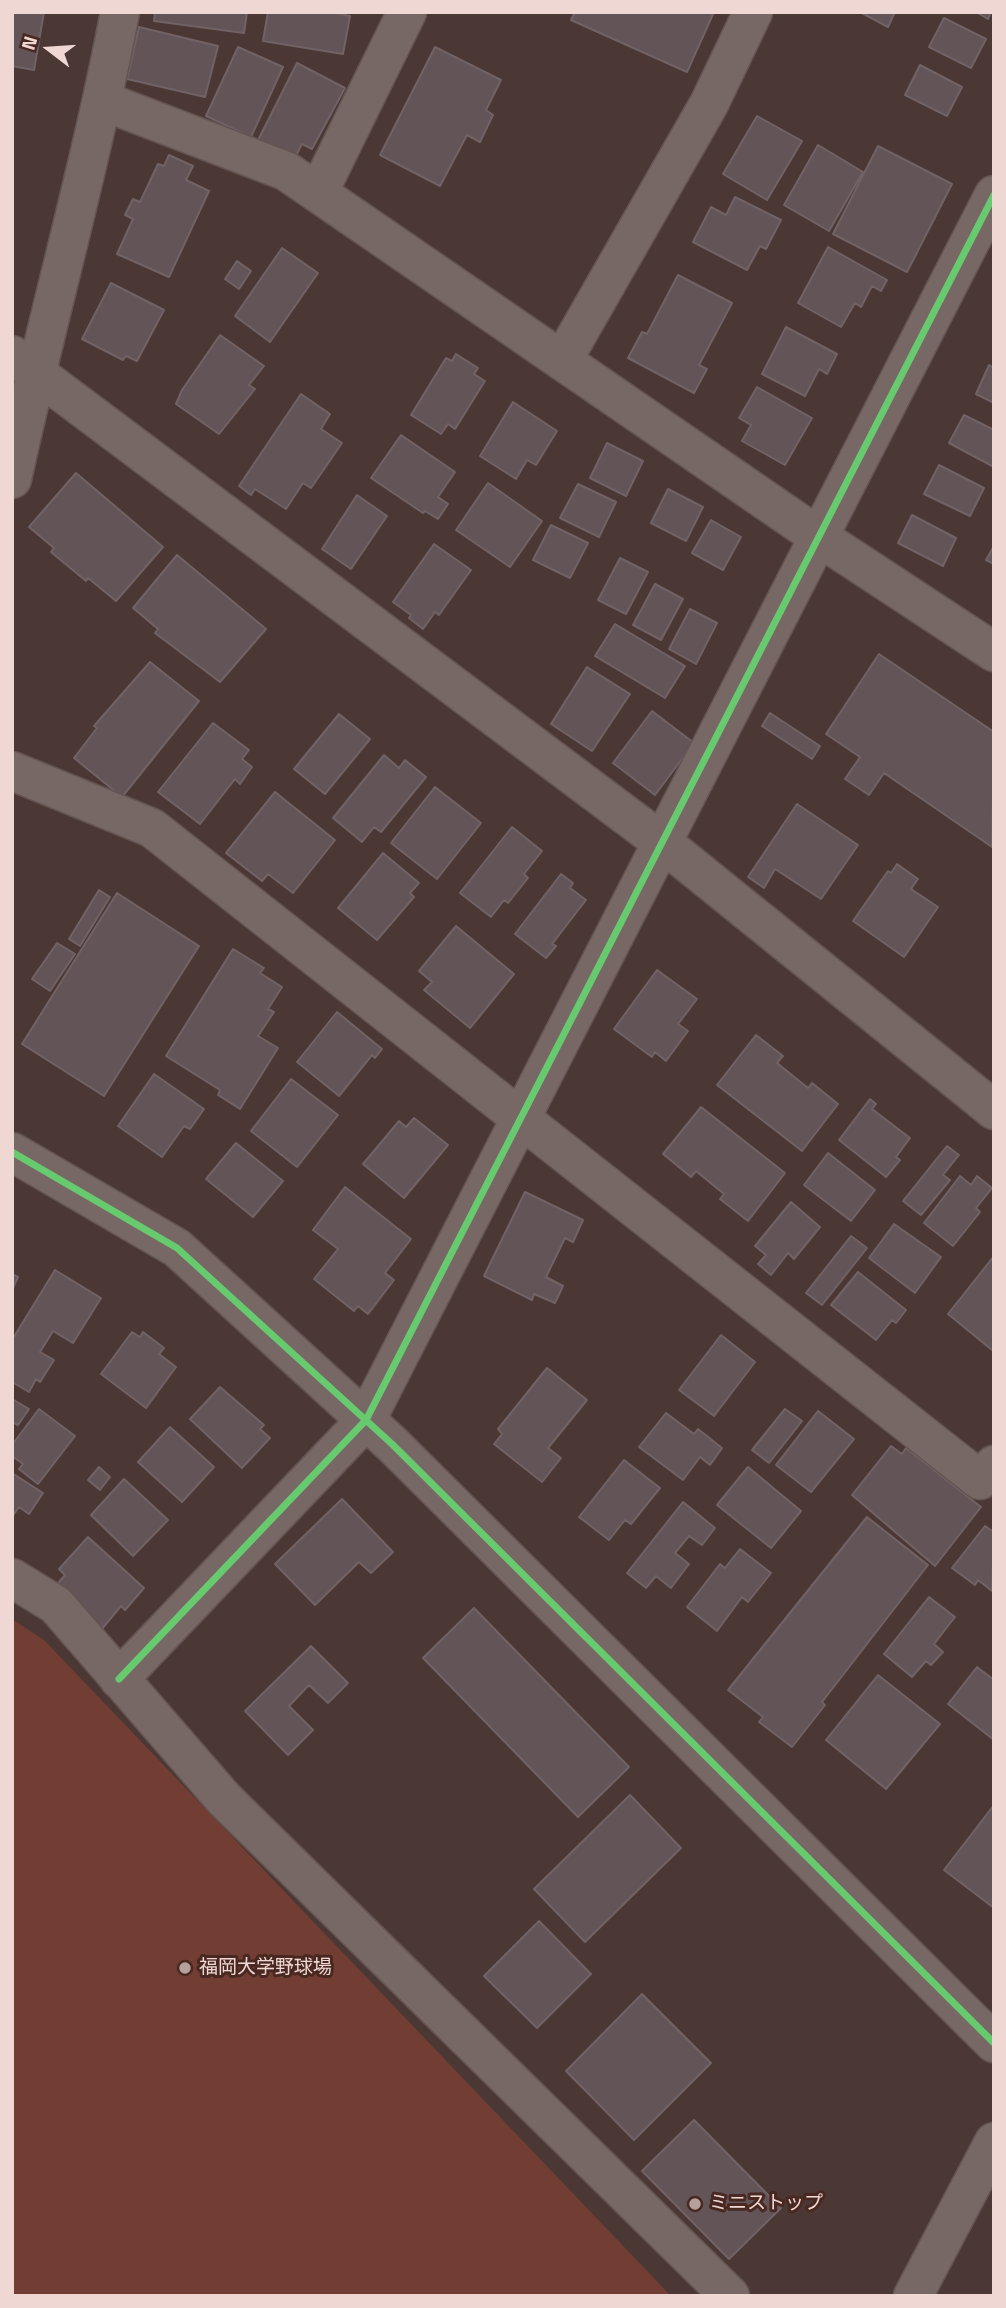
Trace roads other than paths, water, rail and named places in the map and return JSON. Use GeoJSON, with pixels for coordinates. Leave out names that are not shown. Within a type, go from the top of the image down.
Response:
{"type":"FeatureCollection","features":[{"type":"Feature","properties":{"kind":"street"},"geometry":{"type":"LineString","coordinates":[[12,480],[24,363],[103,101],[120,12]]}},
{"type":"Feature","properties":{"kind":"street"},"geometry":{"type":"LineString","coordinates":[[318,193],[407,12]]}},
{"type":"Feature","properties":{"kind":"street"},"geometry":{"type":"LineString","coordinates":[[562,360],[709,104],[753,12]]}},
{"type":"Feature","properties":{"kind":"street"},"geometry":{"type":"LineString","coordinates":[[103,101],[286,171],[819,537],[994,652]]}},
{"type":"Feature","properties":{"kind":"street"},"geometry":{"type":"LineString","coordinates":[[119,1679],[366,1420],[994,195]]}},
{"type":"Feature","properties":{"kind":"street"},"geometry":{"type":"LineString","coordinates":[[24,363],[663,843],[994,1110]]}},
{"type":"Feature","properties":{"kind":"street"},"geometry":{"type":"LineString","coordinates":[[12,771],[152,828],[980,1480],[994,1465]]}},
{"type":"Feature","properties":{"kind":"street"},"geometry":{"type":"LineString","coordinates":[[12,1152],[177,1248],[366,1420],[994,2043]]}},
{"type":"Feature","properties":{"kind":"street"},"geometry":{"type":"LineString","coordinates":[[12,1577],[56,1605],[224,1799],[730,2296]]}},
{"type":"Feature","properties":{"kind":"street"},"geometry":{"type":"LineString","coordinates":[[913,2296],[994,2142]]}},
{"type":"Feature","properties":{"kind":"place","name":"福岡大学野球場"},"geometry":{"type":"Point","coordinates":[185,1968]}},
{"type":"Feature","properties":{"kind":"place","name":"ミニストップ"},"geometry":{"type":"Point","coordinates":[695,2204]}}]}
